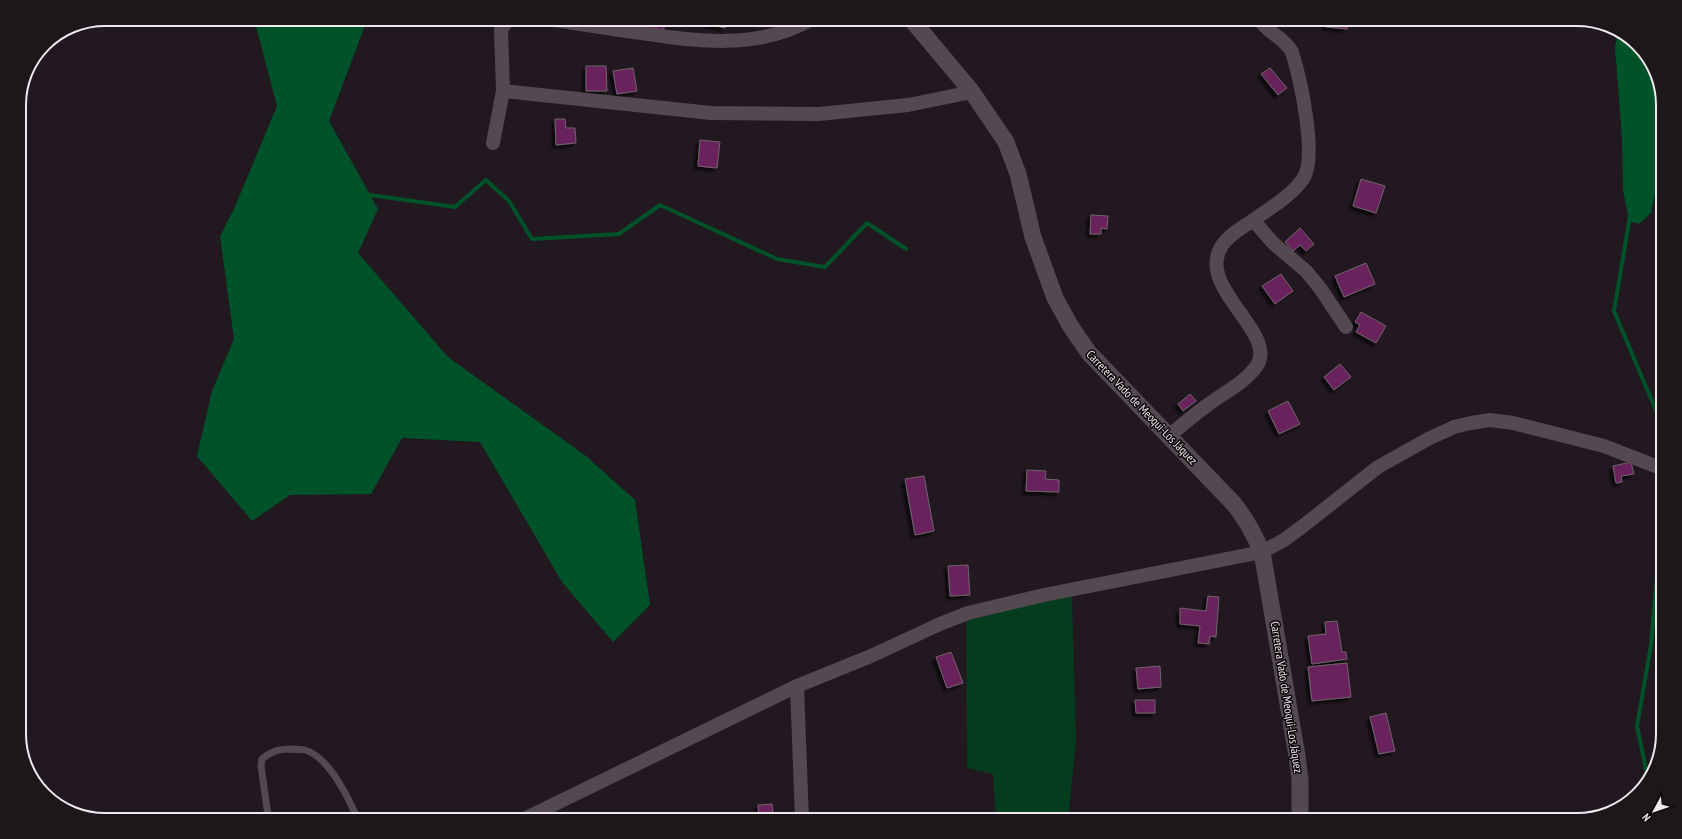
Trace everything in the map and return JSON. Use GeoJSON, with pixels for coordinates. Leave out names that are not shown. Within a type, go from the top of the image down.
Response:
{"type":"FeatureCollection","features":[{"type":"Feature","properties":{"kind":"street"},"geometry":{"type":"LineString","coordinates":[[493,143],[503,91],[501,30],[504,26]]}},
{"type":"Feature","properties":{"kind":"street"},"geometry":{"type":"LineString","coordinates":[[592,26],[670,38],[712,42],[746,40],[771,35],[800,26]]}},
{"type":"Feature","properties":{"kind":"street","name":"Carretera Vado de Meoqui-Los Jáquez"},"geometry":{"type":"LineString","coordinates":[[917,26],[972,92],[1006,142],[1018,174],[1033,237],[1055,298],[1071,327],[1089,353],[1208,475],[1234,504],[1245,517],[1254,534],[1262,552],[1300,779],[1300,813]]}},
{"type":"Feature","properties":{"kind":"street"},"geometry":{"type":"LineString","coordinates":[[1169,436],[1208,405],[1242,381],[1257,366],[1261,354],[1259,341],[1219,280],[1215,264],[1218,252],[1231,235],[1291,192],[1303,179],[1308,167],[1310,156],[1306,116],[1292,52],[1287,43],[1270,32],[1265,26]]}},
{"type":"Feature","properties":{"kind":"street"},"geometry":{"type":"LineString","coordinates":[[503,91],[712,113],[804,114],[819,114],[908,105],[972,92]]}},
{"type":"Feature","properties":{"kind":"street"},"geometry":{"type":"LineString","coordinates":[[1253,220],[1272,243],[1306,271],[1320,288],[1346,327]]}},
{"type":"Feature","properties":{"kind":"street"},"geometry":{"type":"LineString","coordinates":[[537,813],[797,686],[871,656],[940,624],[968,613],[1044,595],[1262,552],[1284,540],[1378,467],[1428,439],[1454,428],[1490,420],[1513,422],[1604,446],[1656,466]]}},
{"type":"Feature","properties":{"kind":"street"},"geometry":{"type":"LineString","coordinates":[[797,686],[802,813]]}},
{"type":"Feature","properties":{"kind":"lane"},"geometry":{"type":"LineString","coordinates":[[268,813],[261,766],[262,759],[270,752],[279,748],[305,750],[317,757],[326,766],[349,799],[355,813]]}},
{"type":"Feature","properties":{"kind":"shaded area"},"geometry":{"type":"Polygon","coordinates":[[[256,26],[365,26],[329,121],[378,209],[358,253],[448,357],[586,456],[635,500],[650,605],[613,642],[562,582],[480,442],[402,438],[371,494],[290,495],[252,521],[197,456],[212,391],[234,339],[220,236],[234,209],[277,106],[256,26]]]}},
{"type":"Feature","properties":{"kind":"shaded area"},"geometry":{"type":"Polygon","coordinates":[[[1617,37],[1629,46],[1643,61],[1652,79],[1656,100],[1656,188],[1651,213],[1639,224],[1629,221],[1623,190],[1622,138],[1615,47],[1617,37]]]}},
{"type":"Feature","properties":{"kind":"shaded area"},"geometry":{"type":"Polygon","coordinates":[[[1072,596],[1076,742],[1069,813],[996,813],[993,774],[967,768],[966,621],[1015,608],[1072,596]]]}},
{"type":"Feature","properties":{"kind":"building"},"geometry":{"type":"Polygon","coordinates":[[[642,26],[665,26],[662,34],[642,26]]]}},
{"type":"Feature","properties":{"kind":"building"},"geometry":{"type":"Polygon","coordinates":[[[1326,26],[1347,26],[1347,29],[1326,26]]]}},
{"type":"Feature","properties":{"kind":"building"},"geometry":{"type":"Polygon","coordinates":[[[586,66],[606,66],[607,91],[586,91],[586,66]]]}},
{"type":"Feature","properties":{"kind":"building"},"geometry":{"type":"Polygon","coordinates":[[[633,68],[637,91],[617,94],[613,71],[633,68]]]}},
{"type":"Feature","properties":{"kind":"building"},"geometry":{"type":"Polygon","coordinates":[[[1270,68],[1287,88],[1278,95],[1261,74],[1270,68]]]}},
{"type":"Feature","properties":{"kind":"building"},"geometry":{"type":"Polygon","coordinates":[[[555,119],[565,119],[566,128],[575,128],[576,143],[556,145],[555,119]]]}},
{"type":"Feature","properties":{"kind":"building"},"geometry":{"type":"Polygon","coordinates":[[[700,140],[720,142],[717,168],[698,166],[700,140]]]}},
{"type":"Feature","properties":{"kind":"building"},"geometry":{"type":"Polygon","coordinates":[[[1361,179],[1385,186],[1376,213],[1353,206],[1361,179]]]}},
{"type":"Feature","properties":{"kind":"building"},"geometry":{"type":"Polygon","coordinates":[[[1091,215],[1108,216],[1107,229],[1101,228],[1101,234],[1090,234],[1091,215]]]}},
{"type":"Feature","properties":{"kind":"building"},"geometry":{"type":"Polygon","coordinates":[[[1300,228],[1314,244],[1306,251],[1300,245],[1293,251],[1285,242],[1300,228]]]}},
{"type":"Feature","properties":{"kind":"building"},"geometry":{"type":"Polygon","coordinates":[[[1366,263],[1375,284],[1344,297],[1335,276],[1366,263]]]}},
{"type":"Feature","properties":{"kind":"building"},"geometry":{"type":"Polygon","coordinates":[[[1281,274],[1293,291],[1275,304],[1262,286],[1281,274]]]}},
{"type":"Feature","properties":{"kind":"building"},"geometry":{"type":"Polygon","coordinates":[[[1361,312],[1386,326],[1376,343],[1356,332],[1360,325],[1355,322],[1361,312]]]}},
{"type":"Feature","properties":{"kind":"building"},"geometry":{"type":"Polygon","coordinates":[[[1340,364],[1351,377],[1334,390],[1324,377],[1340,364]]]}},
{"type":"Feature","properties":{"kind":"building"},"geometry":{"type":"Polygon","coordinates":[[[1190,394],[1196,401],[1183,411],[1178,404],[1190,394]]]}},
{"type":"Feature","properties":{"kind":"building"},"geometry":{"type":"Polygon","coordinates":[[[1288,401],[1300,424],[1279,434],[1268,411],[1288,401]]]}},
{"type":"Feature","properties":{"kind":"building"},"geometry":{"type":"Polygon","coordinates":[[[1631,462],[1634,474],[1621,476],[1622,482],[1616,483],[1613,466],[1631,462]]]}},
{"type":"Feature","properties":{"kind":"building"},"geometry":{"type":"Polygon","coordinates":[[[1027,470],[1046,471],[1045,479],[1059,480],[1059,492],[1026,491],[1027,470]]]}},
{"type":"Feature","properties":{"kind":"building"},"geometry":{"type":"Polygon","coordinates":[[[924,476],[934,531],[915,535],[905,479],[924,476]]]}},
{"type":"Feature","properties":{"kind":"building"},"geometry":{"type":"Polygon","coordinates":[[[968,565],[970,595],[950,596],[948,566],[968,565]]]}},
{"type":"Feature","properties":{"kind":"building"},"geometry":{"type":"Polygon","coordinates":[[[1208,596],[1219,597],[1216,637],[1210,636],[1209,644],[1198,643],[1200,626],[1180,624],[1180,608],[1206,611],[1208,596]]]}},
{"type":"Feature","properties":{"kind":"building"},"geometry":{"type":"Polygon","coordinates":[[[1337,621],[1342,652],[1346,652],[1347,659],[1312,664],[1308,636],[1326,634],[1325,622],[1337,621]]]}},
{"type":"Feature","properties":{"kind":"building"},"geometry":{"type":"Polygon","coordinates":[[[951,652],[963,683],[947,688],[936,657],[951,652]]]}},
{"type":"Feature","properties":{"kind":"building"},"geometry":{"type":"Polygon","coordinates":[[[1347,663],[1351,697],[1312,701],[1308,667],[1347,663]]]}},
{"type":"Feature","properties":{"kind":"building"},"geometry":{"type":"Polygon","coordinates":[[[1160,666],[1161,687],[1138,689],[1136,668],[1160,666]]]}},
{"type":"Feature","properties":{"kind":"building"},"geometry":{"type":"Polygon","coordinates":[[[1135,700],[1155,700],[1155,713],[1136,713],[1135,700]]]}},
{"type":"Feature","properties":{"kind":"building"},"geometry":{"type":"Polygon","coordinates":[[[1386,713],[1395,751],[1379,754],[1370,717],[1386,713]]]}},
{"type":"Feature","properties":{"kind":"building"},"geometry":{"type":"Polygon","coordinates":[[[772,804],[773,813],[759,813],[758,805],[772,804]]]}},
{"type":"Feature","properties":{"kind":"waterway"},"geometry":{"type":"LineString","coordinates":[[370,195],[455,207],[486,180],[509,201],[532,239],[619,234],[660,205],[777,259],[825,267],[867,223],[906,249]]}},
{"type":"Feature","properties":{"kind":"waterway"},"geometry":{"type":"LineString","coordinates":[[1630,216],[1614,311],[1656,410]]}},
{"type":"Feature","properties":{"kind":"waterway"},"geometry":{"type":"LineString","coordinates":[[1646,772],[1637,726],[1651,645],[1656,586]]}}]}
